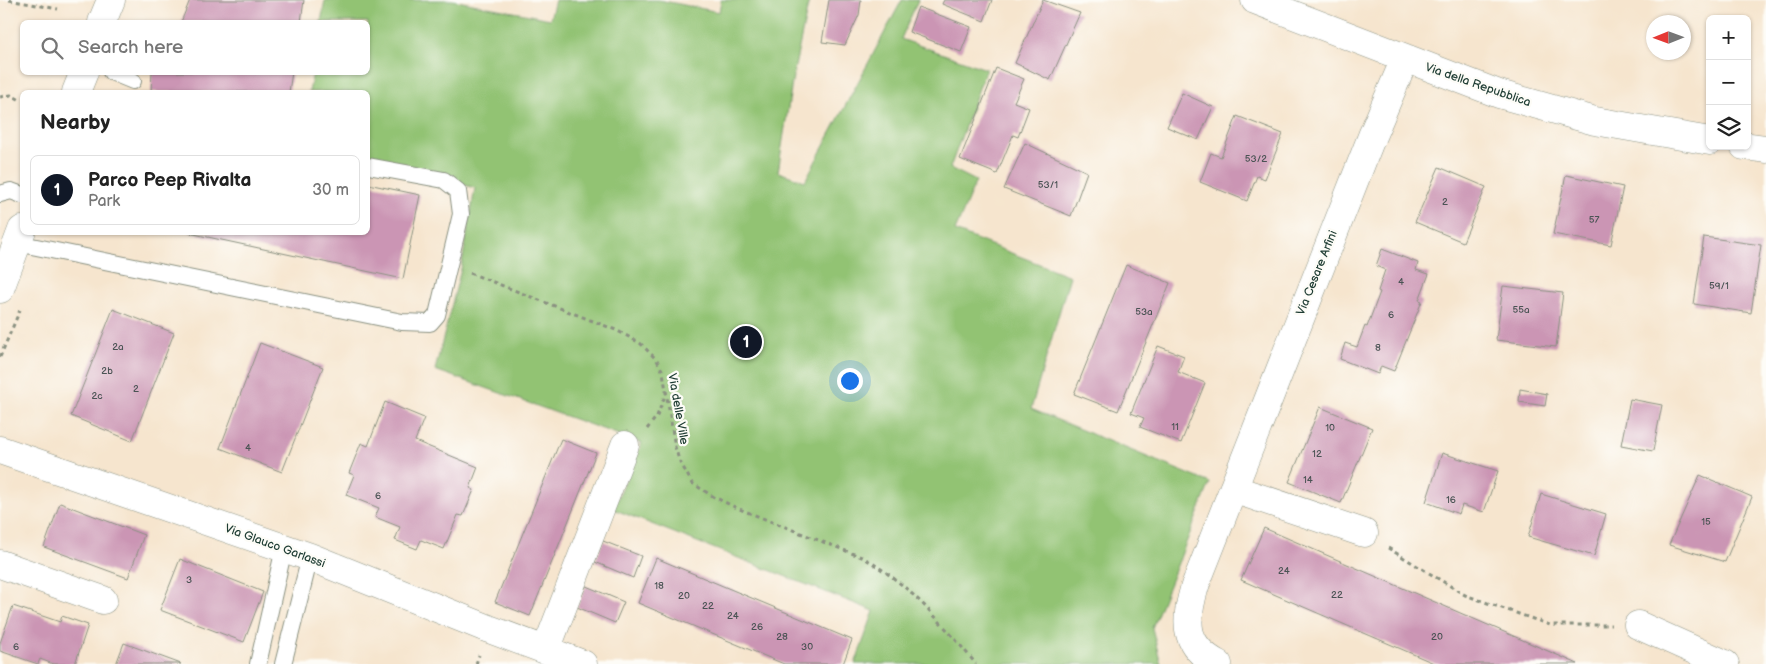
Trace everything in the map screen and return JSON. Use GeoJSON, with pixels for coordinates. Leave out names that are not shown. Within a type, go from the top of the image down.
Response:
{"type":"FeatureCollection","features":[{"type":"Feature","properties":{"kind":"street"},"geometry":{"type":"LineString","coordinates":[[103,20],[110,0]]}},
{"type":"Feature","properties":{"kind":"street","name":"Via della Repubblica"},"geometry":{"type":"LineString","coordinates":[[1255,0],[1472,85],[1549,109],[1640,130],[1706,140]]}},
{"type":"Feature","properties":{"kind":"street","name":"Via Cesare Arfini"},"geometry":{"type":"LineString","coordinates":[[1218,664],[1198,648],[1190,638],[1187,625],[1188,611],[1195,586],[1368,145],[1405,59]]}},
{"type":"Feature","properties":{"kind":"street"},"geometry":{"type":"LineString","coordinates":[[77,90],[83,75]]}},
{"type":"Feature","properties":{"kind":"street"},"geometry":{"type":"LineString","coordinates":[[1751,147],[1766,149]]}},
{"type":"Feature","properties":{"kind":"street"},"geometry":{"type":"LineString","coordinates":[[0,289],[20,237]]}},
{"type":"Feature","properties":{"kind":"street"},"geometry":{"type":"LineString","coordinates":[[546,650],[625,445]]}},
{"type":"Feature","properties":{"kind":"street","name":"Via Glauco Garlassi"},"geometry":{"type":"LineString","coordinates":[[0,450],[310,557],[583,664]]}},
{"type":"Feature","properties":{"kind":"street"},"geometry":{"type":"LineString","coordinates":[[1232,489],[1364,533]]}},
{"type":"Feature","properties":{"kind":"street"},"geometry":{"type":"LineString","coordinates":[[0,564],[103,600]]}},
{"type":"Feature","properties":{"kind":"street"},"geometry":{"type":"LineString","coordinates":[[1638,625],[1725,664]]}},
{"type":"Feature","properties":{"kind":"lane"},"geometry":{"type":"LineString","coordinates":[[118,75],[133,81]]}},
{"type":"Feature","properties":{"kind":"lane"},"geometry":{"type":"LineString","coordinates":[[20,237],[402,322],[430,323],[437,315],[461,214],[458,191],[444,180],[370,166]]}},
{"type":"Feature","properties":{"kind":"lane"},"geometry":{"type":"LineString","coordinates":[[0,194],[11,191],[20,194]]}},
{"type":"Feature","properties":{"kind":"lane"},"geometry":{"type":"LineString","coordinates":[[258,664],[284,548]]}},
{"type":"Feature","properties":{"kind":"lane"},"geometry":{"type":"LineString","coordinates":[[284,664],[310,557]]}},
{"type":"Feature","properties":{"kind":"path"},"geometry":{"type":"LineString","coordinates":[[8,0],[58,10]]}},
{"type":"Feature","properties":{"kind":"path"},"geometry":{"type":"LineString","coordinates":[[0,97],[11,95],[20,100]]}},
{"type":"Feature","properties":{"kind":"path","name":"Via delle Ville"},"geometry":{"type":"LineString","coordinates":[[461,269],[616,330],[650,351],[663,372],[675,447],[679,460],[692,483],[714,497],[737,508],[864,558],[881,568],[912,592],[976,664]]}},
{"type":"Feature","properties":{"kind":"path"},"geometry":{"type":"LineString","coordinates":[[625,445],[632,444],[648,429],[657,416],[666,390]]}},
{"type":"Feature","properties":{"kind":"path"},"geometry":{"type":"LineString","coordinates":[[1364,533],[1465,595],[1550,625],[1638,625]]}},
{"type":"Feature","properties":{"kind":"green space"},"geometry":{"type":"Polygon","coordinates":[[[325,0],[452,0],[550,19],[555,0],[659,0],[719,12],[721,0],[809,0],[793,76],[778,172],[805,181],[902,0],[918,0],[901,39],[986,69],[950,168],[976,181],[955,231],[1070,276],[1031,409],[1210,483],[1152,628],[1161,664],[855,664],[874,611],[613,509],[642,443],[435,370],[461,269],[475,188],[370,159],[370,90],[309,90],[313,75],[370,75],[370,20],[321,20],[325,0]]]}},
{"type":"Feature","properties":{"kind":"building"},"geometry":{"type":"Polygon","coordinates":[[[190,0],[304,0],[301,20],[182,20],[190,0]]]}},
{"type":"Feature","properties":{"kind":"building"},"geometry":{"type":"Polygon","coordinates":[[[829,0],[861,0],[859,15],[845,45],[822,42],[829,0]]]}},
{"type":"Feature","properties":{"kind":"building"},"geometry":{"type":"Polygon","coordinates":[[[944,0],[992,0],[984,21],[942,4],[944,0]]]}},
{"type":"Feature","properties":{"kind":"building"},"geometry":{"type":"Polygon","coordinates":[[[1043,0],[1080,13],[1050,80],[1015,63],[1043,0]]]}},
{"type":"Feature","properties":{"kind":"building"},"geometry":{"type":"Polygon","coordinates":[[[918,7],[971,27],[961,52],[909,32],[918,7]]]}},
{"type":"Feature","properties":{"kind":"building"},"geometry":{"type":"Polygon","coordinates":[[[996,68],[1024,79],[1014,102],[1029,108],[1018,137],[1013,135],[997,174],[960,159],[996,68]]]}},
{"type":"Feature","properties":{"kind":"building"},"geometry":{"type":"Polygon","coordinates":[[[152,75],[292,75],[289,90],[151,90],[152,75]]]}},
{"type":"Feature","properties":{"kind":"building"},"geometry":{"type":"Polygon","coordinates":[[[1182,93],[1213,107],[1198,140],[1167,127],[1182,93]]]}},
{"type":"Feature","properties":{"kind":"building"},"geometry":{"type":"Polygon","coordinates":[[[1237,116],[1283,134],[1265,179],[1257,176],[1247,201],[1200,182],[1211,153],[1221,157],[1237,116]]]}},
{"type":"Feature","properties":{"kind":"building"},"geometry":{"type":"Polygon","coordinates":[[[1025,143],[1087,172],[1071,216],[1004,189],[1025,143]]]}},
{"type":"Feature","properties":{"kind":"building"},"geometry":{"type":"Polygon","coordinates":[[[1439,167],[1486,187],[1463,242],[1415,222],[1439,167]]]}},
{"type":"Feature","properties":{"kind":"building"},"geometry":{"type":"Polygon","coordinates":[[[1566,175],[1623,187],[1611,245],[1553,234],[1566,175]]]}},
{"type":"Feature","properties":{"kind":"building"},"geometry":{"type":"Polygon","coordinates":[[[370,184],[420,195],[403,279],[198,235],[370,235],[370,184]]]}},
{"type":"Feature","properties":{"kind":"building"},"geometry":{"type":"Polygon","coordinates":[[[1704,237],[1761,245],[1751,313],[1694,304],[1704,237]]]}},
{"type":"Feature","properties":{"kind":"building"},"geometry":{"type":"Polygon","coordinates":[[[1382,249],[1418,263],[1416,270],[1429,274],[1419,300],[1422,301],[1394,371],[1381,366],[1378,374],[1340,359],[1345,343],[1357,347],[1365,326],[1367,327],[1380,292],[1378,291],[1385,270],[1376,266],[1382,249]]]}},
{"type":"Feature","properties":{"kind":"building"},"geometry":{"type":"Polygon","coordinates":[[[1126,265],[1170,283],[1118,411],[1074,394],[1126,265]]]}},
{"type":"Feature","properties":{"kind":"building"},"geometry":{"type":"Polygon","coordinates":[[[1503,286],[1563,293],[1556,347],[1496,340],[1503,286]]]}},
{"type":"Feature","properties":{"kind":"building"},"geometry":{"type":"Polygon","coordinates":[[[113,309],[174,333],[132,441],[71,416],[113,309]]]}},
{"type":"Feature","properties":{"kind":"building"},"geometry":{"type":"Polygon","coordinates":[[[260,343],[323,367],[282,472],[220,448],[260,343]]]}},
{"type":"Feature","properties":{"kind":"building"},"geometry":{"type":"Polygon","coordinates":[[[1158,346],[1184,356],[1178,372],[1205,383],[1181,443],[1140,427],[1144,418],[1131,413],[1158,346]]]}},
{"type":"Feature","properties":{"kind":"building"},"geometry":{"type":"Polygon","coordinates":[[[1520,389],[1547,394],[1545,406],[1519,402],[1520,389]]]}},
{"type":"Feature","properties":{"kind":"building"},"geometry":{"type":"Polygon","coordinates":[[[1630,399],[1662,405],[1653,451],[1621,445],[1630,399]]]}},
{"type":"Feature","properties":{"kind":"building"},"geometry":{"type":"Polygon","coordinates":[[[385,402],[424,418],[415,441],[478,467],[470,488],[474,490],[463,516],[458,515],[444,549],[421,540],[417,549],[395,540],[400,527],[375,517],[379,508],[346,495],[354,475],[349,473],[361,443],[368,446],[385,402]]]}},
{"type":"Feature","properties":{"kind":"building"},"geometry":{"type":"Polygon","coordinates":[[[1320,407],[1372,428],[1341,503],[1289,482],[1320,407]]]}},
{"type":"Feature","properties":{"kind":"building"},"geometry":{"type":"Polygon","coordinates":[[[561,439],[596,453],[530,616],[495,602],[561,439]]]}},
{"type":"Feature","properties":{"kind":"building"},"geometry":{"type":"Polygon","coordinates":[[[1442,453],[1498,471],[1484,512],[1462,505],[1459,514],[1426,502],[1442,453]]]}},
{"type":"Feature","properties":{"kind":"building"},"geometry":{"type":"Polygon","coordinates":[[[1700,475],[1752,497],[1725,562],[1669,545],[1700,475]]]}},
{"type":"Feature","properties":{"kind":"building"},"geometry":{"type":"Polygon","coordinates":[[[1541,494],[1606,514],[1594,556],[1528,537],[1541,494]]]}},
{"type":"Feature","properties":{"kind":"building"},"geometry":{"type":"Polygon","coordinates":[[[60,503],[144,535],[128,578],[44,547],[60,503]]]}},
{"type":"Feature","properties":{"kind":"building"},"geometry":{"type":"Polygon","coordinates":[[[1264,528],[1578,664],[1436,664],[1241,580],[1264,528]]]}},
{"type":"Feature","properties":{"kind":"building"},"geometry":{"type":"Polygon","coordinates":[[[603,541],[641,556],[633,578],[595,562],[603,541]]]}},
{"type":"Feature","properties":{"kind":"building"},"geometry":{"type":"Polygon","coordinates":[[[656,558],[852,640],[843,664],[784,664],[638,603],[656,558]]]}},
{"type":"Feature","properties":{"kind":"building"},"geometry":{"type":"Polygon","coordinates":[[[180,559],[263,592],[244,642],[160,610],[180,559]]]}},
{"type":"Feature","properties":{"kind":"building"},"geometry":{"type":"Polygon","coordinates":[[[586,586],[624,602],[615,623],[577,607],[586,586]]]}},
{"type":"Feature","properties":{"kind":"building"},"geometry":{"type":"Polygon","coordinates":[[[13,606],[60,622],[62,616],[88,625],[75,664],[53,664],[40,659],[38,664],[0,651],[0,643],[13,606]]]}},
{"type":"Feature","properties":{"kind":"building"},"geometry":{"type":"Polygon","coordinates":[[[124,643],[181,664],[116,664],[124,643]]]}},
{"type":"Feature","properties":{"kind":"place","name":"Parco Peep Rivalta"},"geometry":{"type":"Point","coordinates":[746,342]}}]}
